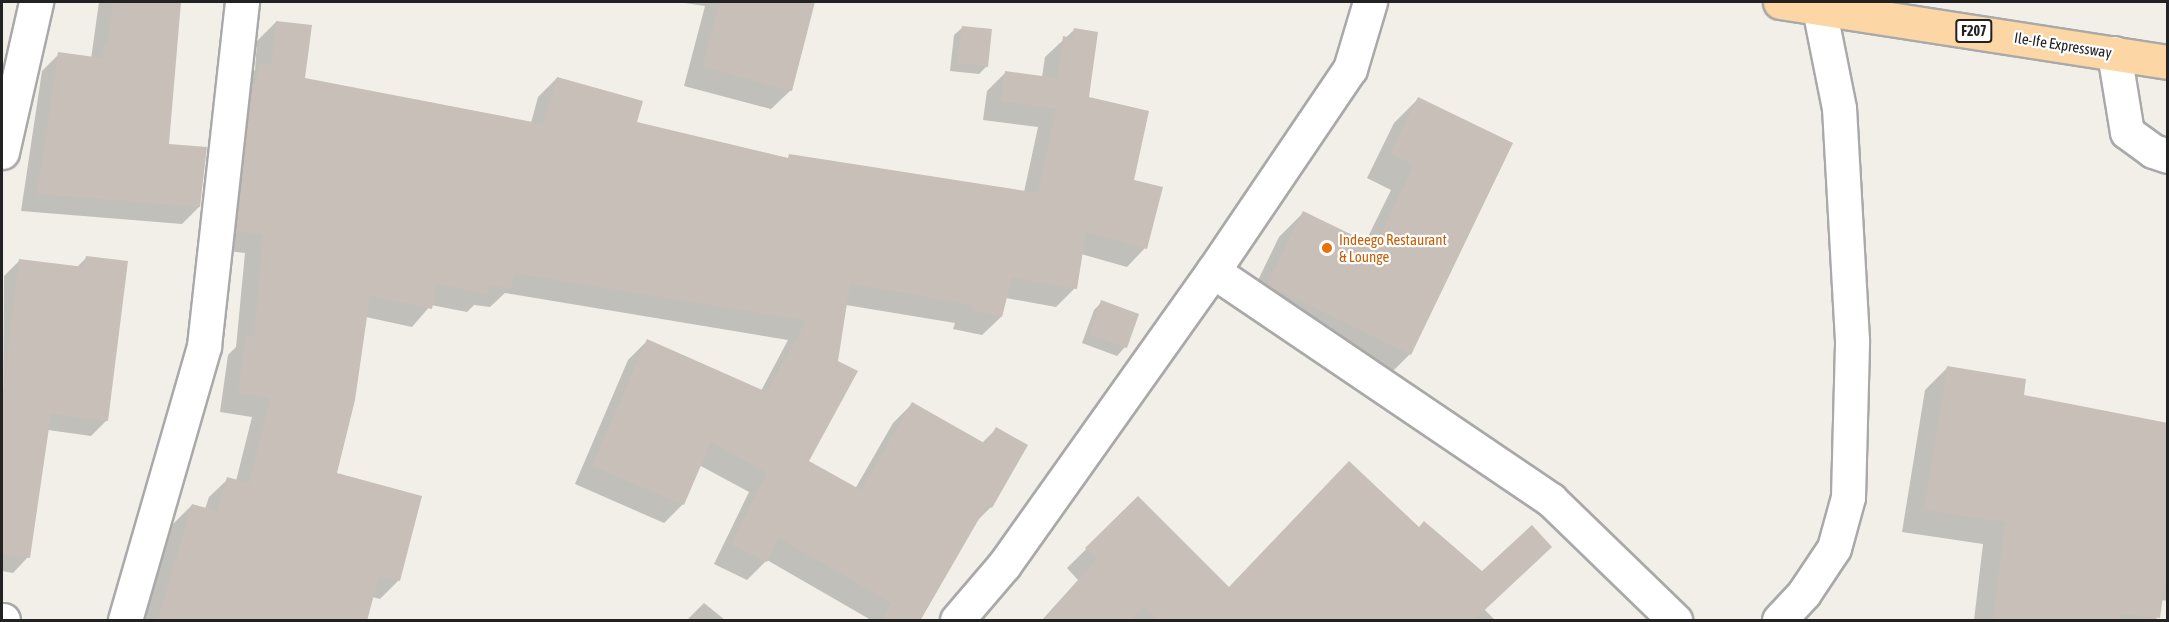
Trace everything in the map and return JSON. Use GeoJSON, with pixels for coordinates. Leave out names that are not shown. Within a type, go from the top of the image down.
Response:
{"type":"FeatureCollection","features":[{"type":"Feature","properties":{"kind":"main road","name":"Ile-Ife Expressway"},"geometry":{"type":"LineString","coordinates":[[1780,2],[2168,62]]}},
{"type":"Feature","properties":{"kind":"street"},"geometry":{"type":"LineString","coordinates":[[2,152],[36,2]]}},
{"type":"Feature","properties":{"kind":"street"},"geometry":{"type":"LineString","coordinates":[[125,621],[204,346],[242,2]]}},
{"type":"Feature","properties":{"kind":"street"},"geometry":{"type":"LineString","coordinates":[[957,621],[1004,565],[1213,271],[1350,69],[1370,2]]}},
{"type":"Feature","properties":{"kind":"street"},"geometry":{"type":"LineString","coordinates":[[1779,621],[1804,593],[1834,548],[1848,497],[1852,340],[1839,108],[1819,8]]}},
{"type":"Feature","properties":{"kind":"street"},"geometry":{"type":"LineString","coordinates":[[2114,53],[2127,132],[2153,151],[2168,156]]}},
{"type":"Feature","properties":{"kind":"street"},"geometry":{"type":"LineString","coordinates":[[1213,271],[1551,500],[1675,621]]}},
{"type":"Feature","properties":{"kind":"building"},"geometry":{"type":"Polygon","coordinates":[[[113,2],[181,2],[169,144],[207,147],[200,207],[37,194],[58,52],[102,58],[103,46],[107,46],[113,2]]]}},
{"type":"Feature","properties":{"kind":"building"},"geometry":{"type":"Polygon","coordinates":[[[720,2],[815,2],[792,91],[702,67],[720,2]]]}},
{"type":"Feature","properties":{"kind":"building"},"geometry":{"type":"Polygon","coordinates":[[[276,21],[312,25],[305,78],[543,124],[557,77],[643,101],[637,122],[788,158],[789,154],[1038,193],[1056,109],[1001,101],[1005,71],[1057,78],[1063,36],[1072,38],[1074,28],[1098,32],[1089,97],[1149,111],[1134,180],[1163,187],[1147,249],[1086,232],[1077,289],[1012,278],[1002,317],[971,310],[972,305],[850,284],[838,361],[858,371],[809,461],[861,490],[912,402],[986,444],[996,427],[1028,445],[992,508],[987,505],[920,621],[881,621],[891,603],[779,538],[767,562],[731,545],[767,473],[711,442],[684,505],[592,466],[647,339],[767,392],[806,321],[515,273],[511,289],[489,286],[487,294],[437,284],[432,309],[370,296],[355,400],[337,473],[422,496],[400,581],[379,576],[367,621],[157,621],[192,504],[217,511],[227,477],[249,483],[270,398],[238,393],[246,335],[254,336],[263,235],[236,231],[249,107],[260,62],[271,65],[276,21]]]}},
{"type":"Feature","properties":{"kind":"building"},"geometry":{"type":"Polygon","coordinates":[[[962,26],[992,29],[988,67],[957,63],[962,26]]]}},
{"type":"Feature","properties":{"kind":"building"},"geometry":{"type":"Polygon","coordinates":[[[1418,97],[1513,143],[1411,355],[1267,285],[1303,211],[1375,246],[1414,165],[1390,154],[1418,97]]]}},
{"type":"Feature","properties":{"kind":"building"},"geometry":{"type":"Polygon","coordinates":[[[86,256],[128,261],[108,421],[51,414],[30,558],[2,554],[2,401],[19,259],[84,267],[86,256]]]}},
{"type":"Feature","properties":{"kind":"building"},"geometry":{"type":"Polygon","coordinates":[[[1101,300],[1139,314],[1127,348],[1089,335],[1101,300]]]}},
{"type":"Feature","properties":{"kind":"building"},"geometry":{"type":"Polygon","coordinates":[[[1947,366],[2026,379],[2024,395],[2168,423],[2168,560],[2160,618],[2120,614],[2119,621],[1993,621],[2005,522],[1924,510],[1947,366]]]}},
{"type":"Feature","properties":{"kind":"building"},"geometry":{"type":"Polygon","coordinates":[[[1349,461],[1419,527],[1424,521],[1482,571],[1532,525],[1552,547],[1473,621],[1158,621],[1144,606],[1131,621],[1043,621],[1097,559],[1085,548],[1138,496],[1229,587],[1349,461]]]}},
{"type":"Feature","properties":{"kind":"place","name":"Indeego Restaurant & Lounge"},"geometry":{"type":"Point","coordinates":[1327,248]}}]}
